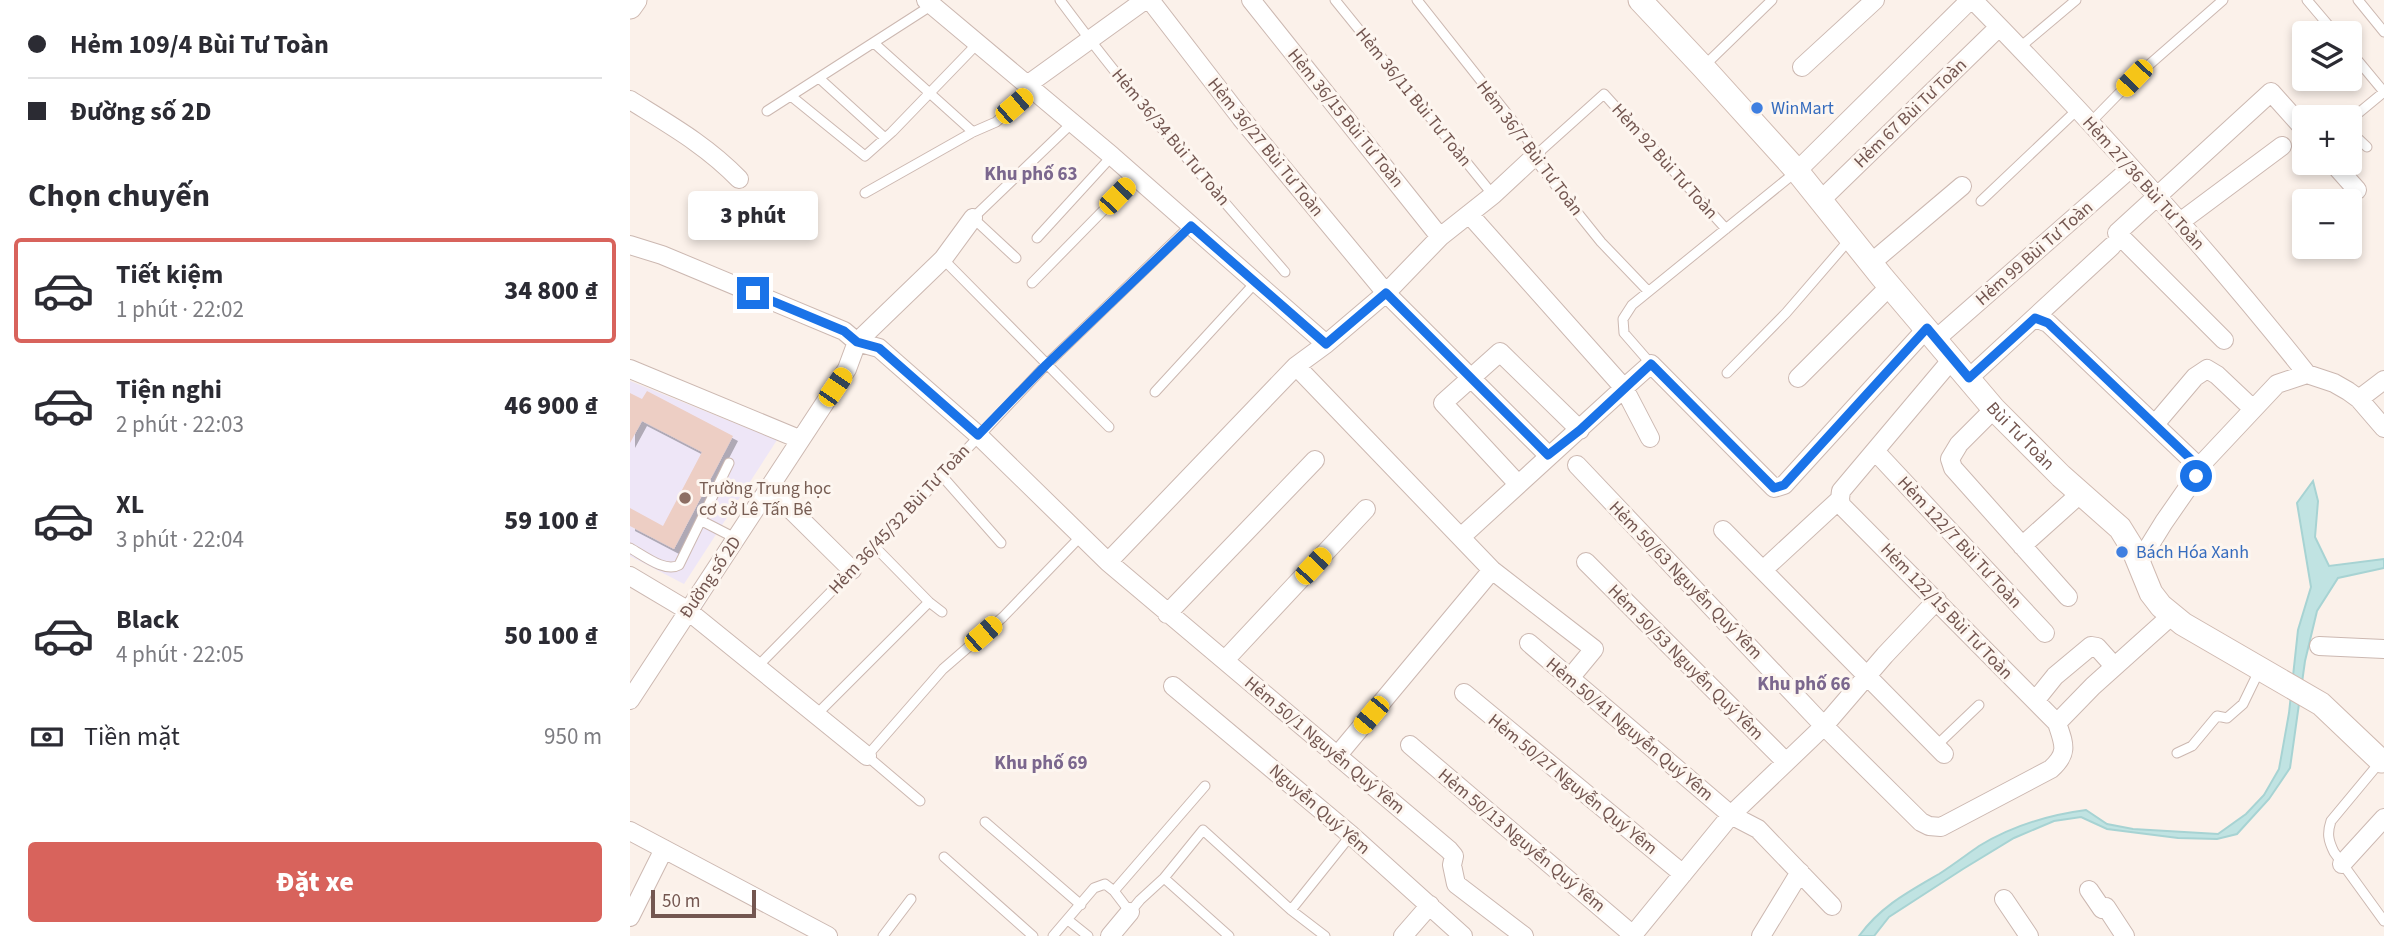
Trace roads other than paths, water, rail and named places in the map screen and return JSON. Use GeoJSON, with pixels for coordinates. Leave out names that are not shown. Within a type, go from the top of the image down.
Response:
{"type":"FeatureCollection","features":[{"type":"Feature","properties":{"kind":"street"},"geometry":{"type":"LineString","coordinates":[[630,7],[635,0]]}},
{"type":"Feature","properties":{"kind":"street"},"geometry":{"type":"LineString","coordinates":[[1030,88],[1089,40],[1147,0]]}},
{"type":"Feature","properties":{"kind":"street","name":"Hẻm 36/27 Bùi Tư Toàn"},"geometry":{"type":"LineString","coordinates":[[1147,0],[1386,293],[1548,455]]}},
{"type":"Feature","properties":{"kind":"street","name":"Hẻm 36/15 Bùi Tư Toàn"},"geometry":{"type":"LineString","coordinates":[[1251,0],[1440,237]]}},
{"type":"Feature","properties":{"kind":"street","name":"Bùi Tư Toàn"},"geometry":{"type":"LineString","coordinates":[[1640,0],[1797,172],[1994,409],[2120,528],[2151,593],[2171,616],[2308,695],[2331,712],[2383,762]]}},
{"type":"Feature","properties":{"kind":"street"},"geometry":{"type":"LineString","coordinates":[[1802,67],[1875,0]]}},
{"type":"Feature","properties":{"kind":"street"},"geometry":{"type":"LineString","coordinates":[[1797,172],[1971,0]]}},
{"type":"Feature","properties":{"kind":"street","name":"Hẻm 27/36 Bùi Tư Toàn"},"geometry":{"type":"LineString","coordinates":[[1971,0],[2180,222],[2243,294],[2307,374]]}},
{"type":"Feature","properties":{"kind":"street"},"geometry":{"type":"LineString","coordinates":[[929,3],[1112,156],[1326,344]]}},
{"type":"Feature","properties":{"kind":"street","name":"Hẻm 67 Bùi Tư Toàn"},"geometry":{"type":"LineString","coordinates":[[1821,200],[1999,27]]}},
{"type":"Feature","properties":{"kind":"street"},"geometry":{"type":"LineString","coordinates":[[2224,340],[2117,233],[2271,92],[2292,115]]}},
{"type":"Feature","properties":{"kind":"street"},"geometry":{"type":"LineString","coordinates":[[630,100],[697,141],[739,179]]}},
{"type":"Feature","properties":{"kind":"street"},"geometry":{"type":"LineString","coordinates":[[2180,222],[2282,146]]}},
{"type":"Feature","properties":{"kind":"street"},"geometry":{"type":"LineString","coordinates":[[1108,562],[1296,366],[1386,293],[1440,237],[1493,195],[1536,155]]}},
{"type":"Feature","properties":{"kind":"street","name":"Hẻm 99 Bùi Tư Toàn"},"geometry":{"type":"LineString","coordinates":[[1651,364],[1774,488],[1784,485],[1932,333],[2131,168]]}},
{"type":"Feature","properties":{"kind":"street"},"geometry":{"type":"LineString","coordinates":[[2344,175],[2356,189]]}},
{"type":"Feature","properties":{"kind":"street"},"geometry":{"type":"LineString","coordinates":[[1871,263],[1962,186]]}},
{"type":"Feature","properties":{"kind":"street"},"geometry":{"type":"LineString","coordinates":[[1469,214],[1624,388],[1650,438]]}},
{"type":"Feature","properties":{"kind":"street"},"geometry":{"type":"LineString","coordinates":[[630,245],[662,255],[844,331],[857,342],[943,259],[974,218]]}},
{"type":"Feature","properties":{"kind":"street"},"geometry":{"type":"LineString","coordinates":[[1969,378],[2112,247]]}},
{"type":"Feature","properties":{"kind":"street"},"geometry":{"type":"LineString","coordinates":[[1798,378],[1890,286]]}},
{"type":"Feature","properties":{"kind":"street"},"geometry":{"type":"LineString","coordinates":[[2035,318],[2048,323],[2199,467]]}},
{"type":"Feature","properties":{"kind":"street","name":"Hẻm 50/1 Nguyễn Quý Yêm"},"geometry":{"type":"LineString","coordinates":[[857,342],[879,348],[978,435],[1108,562],[1167,614],[1449,850],[1454,856],[1452,865],[1457,884],[1524,936]]}},
{"type":"Feature","properties":{"kind":"street","name":"Đường số 2D"},"geometry":{"type":"LineString","coordinates":[[630,700],[847,369],[857,342]]}},
{"type":"Feature","properties":{"kind":"street"},"geometry":{"type":"LineString","coordinates":[[1518,484],[1443,403],[1471,377],[1500,352],[1580,430]]}},
{"type":"Feature","properties":{"kind":"street"},"geometry":{"type":"LineString","coordinates":[[1763,570],[1840,499],[1841,491],[1953,358]]}},
{"type":"Feature","properties":{"kind":"street"},"geometry":{"type":"LineString","coordinates":[[1461,537],[1651,364]]}},
{"type":"Feature","properties":{"kind":"street"},"geometry":{"type":"LineString","coordinates":[[1296,366],[1492,570],[1594,649],[1570,678]]}},
{"type":"Feature","properties":{"kind":"street"},"geometry":{"type":"LineString","coordinates":[[630,369],[799,439]]}},
{"type":"Feature","properties":{"kind":"street"},"geometry":{"type":"LineString","coordinates":[[2156,424],[2195,377],[2207,369],[2253,409]]}},
{"type":"Feature","properties":{"kind":"street"},"geometry":{"type":"LineString","coordinates":[[2138,564],[2192,483],[2199,467],[2277,384],[2307,374],[2334,383],[2359,399],[2384,428]]}},
{"type":"Feature","properties":{"kind":"street"},"geometry":{"type":"LineString","coordinates":[[2359,399],[2384,380]]}},
{"type":"Feature","properties":{"kind":"street"},"geometry":{"type":"LineString","coordinates":[[1994,409],[1953,451],[1950,458],[1953,467],[2068,597]]}},
{"type":"Feature","properties":{"kind":"street","name":"Hẻm 122/7 Bùi Tư Toàn"},"geometry":{"type":"LineString","coordinates":[[1875,451],[2045,633]]}},
{"type":"Feature","properties":{"kind":"street"},"geometry":{"type":"LineString","coordinates":[[1167,614],[1315,460]]}},
{"type":"Feature","properties":{"kind":"street","name":"Hẻm 50/63 Nguyễn Quý Yêm"},"geometry":{"type":"LineString","coordinates":[[1577,465],[1825,726],[1921,822],[1941,827],[2051,769],[2061,761],[2064,750],[2057,723]]}},
{"type":"Feature","properties":{"kind":"street"},"geometry":{"type":"LineString","coordinates":[[769,488],[852,570]]}},
{"type":"Feature","properties":{"kind":"street"},"geometry":{"type":"LineString","coordinates":[[2022,547],[2081,493]]}},
{"type":"Feature","properties":{"kind":"street","name":"Hẻm 122/15 Bùi Tư Toàn"},"geometry":{"type":"LineString","coordinates":[[1840,499],[1841,505],[2057,723]]}},
{"type":"Feature","properties":{"kind":"street"},"geometry":{"type":"LineString","coordinates":[[1225,660],[1366,509]]}},
{"type":"Feature","properties":{"kind":"street"},"geometry":{"type":"LineString","coordinates":[[1723,530],[1940,750]]}},
{"type":"Feature","properties":{"kind":"street","name":"Hẻm 50/53 Nguyễn Quý Yêm"},"geometry":{"type":"LineString","coordinates":[[1586,562],[1786,762]]}},
{"type":"Feature","properties":{"kind":"street"},"geometry":{"type":"LineString","coordinates":[[1337,756],[1492,570]]}},
{"type":"Feature","properties":{"kind":"street"},"geometry":{"type":"LineString","coordinates":[[630,576],[687,610],[867,756]]}},
{"type":"Feature","properties":{"kind":"street"},"geometry":{"type":"LineString","coordinates":[[1633,936],[1731,815],[1825,726],[1937,600]]}},
{"type":"Feature","properties":{"kind":"street"},"geometry":{"type":"LineString","coordinates":[[2057,723],[2114,666],[2171,616]]}},
{"type":"Feature","properties":{"kind":"street","name":"Hẻm 50/41 Nguyễn Quý Yêm"},"geometry":{"type":"LineString","coordinates":[[1529,643],[1731,815],[1758,829],[1832,906]]}},
{"type":"Feature","properties":{"kind":"street"},"geometry":{"type":"LineString","coordinates":[[2035,701],[2056,676],[2091,646],[2097,647],[2114,666]]}},
{"type":"Feature","properties":{"kind":"street"},"geometry":{"type":"LineString","coordinates":[[2319,646],[2384,649]]}},
{"type":"Feature","properties":{"kind":"street","name":"Nguyễn Quý Yêm"},"geometry":{"type":"LineString","coordinates":[[1173,686],[1351,835],[1463,936]]}},
{"type":"Feature","properties":{"kind":"street","name":"Hẻm 50/27 Nguyễn Quý Yêm"},"geometry":{"type":"LineString","coordinates":[[1464,693],[1683,874]]}},
{"type":"Feature","properties":{"kind":"street","name":"Hẻm 50/13 Nguyễn Quý Yêm"},"geometry":{"type":"LineString","coordinates":[[1410,745],[1633,936]]}},
{"type":"Feature","properties":{"kind":"street"},"geometry":{"type":"LineString","coordinates":[[2342,864],[2384,818]]}},
{"type":"Feature","properties":{"kind":"street"},"geometry":{"type":"LineString","coordinates":[[630,831],[828,936]]}},
{"type":"Feature","properties":{"kind":"street"},"geometry":{"type":"LineString","coordinates":[[630,917],[664,849]]}},
{"type":"Feature","properties":{"kind":"street"},"geometry":{"type":"LineString","coordinates":[[1761,936],[1800,873]]}},
{"type":"Feature","properties":{"kind":"street"},"geometry":{"type":"LineString","coordinates":[[2089,891],[2102,909],[2106,907],[2125,936]]}},
{"type":"Feature","properties":{"kind":"street"},"geometry":{"type":"LineString","coordinates":[[2004,899],[2029,936]]}},
{"type":"Feature","properties":{"kind":"street"},"geometry":{"type":"LineString","coordinates":[[1403,936],[1430,905]]}},
{"type":"Feature","properties":{"kind":"street"},"geometry":{"type":"LineString","coordinates":[[1110,936],[1130,912]]}},
{"type":"Feature","properties":{"kind":"lane","name":"Hẻm 36/34 Bùi Tư Toàn"},"geometry":{"type":"LineString","coordinates":[[1060,0],[1089,40],[1284,272]]}},
{"type":"Feature","properties":{"kind":"lane","name":"Hẻm 36/11 Bùi Tư Toàn"},"geometry":{"type":"LineString","coordinates":[[1335,0],[1493,195]]}},
{"type":"Feature","properties":{"kind":"lane","name":"Hẻm 36/7 Bùi Tư Toàn"},"geometry":{"type":"LineString","coordinates":[[1417,0],[1527,139],[1540,166],[1601,242],[1648,291]]}},
{"type":"Feature","properties":{"kind":"lane"},"geometry":{"type":"LineString","coordinates":[[1703,67],[1772,0]]}},
{"type":"Feature","properties":{"kind":"lane"},"geometry":{"type":"LineString","coordinates":[[2019,48],[2076,0]]}},
{"type":"Feature","properties":{"kind":"lane"},"geometry":{"type":"LineString","coordinates":[[2090,124],[2134,78],[2223,0]]}},
{"type":"Feature","properties":{"kind":"lane"},"geometry":{"type":"LineString","coordinates":[[2307,0],[2325,21]]}},
{"type":"Feature","properties":{"kind":"lane"},"geometry":{"type":"LineString","coordinates":[[2358,0],[2384,32]]}},
{"type":"Feature","properties":{"kind":"lane"},"geometry":{"type":"LineString","coordinates":[[767,111],[874,43],[929,3]]}},
{"type":"Feature","properties":{"kind":"lane"},"geometry":{"type":"LineString","coordinates":[[874,43],[973,132]]}},
{"type":"Feature","properties":{"kind":"lane"},"geometry":{"type":"LineString","coordinates":[[790,96],[864,156],[977,44]]}},
{"type":"Feature","properties":{"kind":"lane"},"geometry":{"type":"LineString","coordinates":[[2362,65],[2384,92],[2362,110]]}},
{"type":"Feature","properties":{"kind":"lane"},"geometry":{"type":"LineString","coordinates":[[819,78],[885,138]]}},
{"type":"Feature","properties":{"kind":"lane"},"geometry":{"type":"LineString","coordinates":[[864,193],[996,122],[1030,88]]}},
{"type":"Feature","properties":{"kind":"lane","name":"Hẻm 92 Bùi Tư Toàn"},"geometry":{"type":"LineString","coordinates":[[1536,155],[1604,94],[1726,229],[1797,172]]}},
{"type":"Feature","properties":{"kind":"lane"},"geometry":{"type":"LineString","coordinates":[[1981,201],[2077,110]]}},
{"type":"Feature","properties":{"kind":"lane"},"geometry":{"type":"LineString","coordinates":[[1016,258],[974,218],[1072,123]]}},
{"type":"Feature","properties":{"kind":"lane"},"geometry":{"type":"LineString","coordinates":[[2362,142],[2367,147]]}},
{"type":"Feature","properties":{"kind":"lane"},"geometry":{"type":"LineString","coordinates":[[1037,238],[1112,156]]}},
{"type":"Feature","properties":{"kind":"lane"},"geometry":{"type":"LineString","coordinates":[[1032,283],[1136,177]]}},
{"type":"Feature","properties":{"kind":"lane","name":"Hẻm 36/45/32 Bùi Tư Toàn"},"geometry":{"type":"LineString","coordinates":[[758,666],[876,547],[1046,365],[1191,226]]}},
{"type":"Feature","properties":{"kind":"lane"},"geometry":{"type":"LineString","coordinates":[[1651,364],[1624,334],[1623,319],[1632,305],[1648,291],[1726,229]]}},
{"type":"Feature","properties":{"kind":"lane"},"geometry":{"type":"LineString","coordinates":[[1727,373],[1786,313],[1851,239]]}},
{"type":"Feature","properties":{"kind":"lane"},"geometry":{"type":"LineString","coordinates":[[943,259],[1108,427]]}},
{"type":"Feature","properties":{"kind":"lane"},"geometry":{"type":"LineString","coordinates":[[1155,392],[1255,283]]}},
{"type":"Feature","properties":{"kind":"lane"},"geometry":{"type":"LineString","coordinates":[[630,548],[666,567],[680,565],[729,463]]}},
{"type":"Feature","properties":{"kind":"lane"},"geometry":{"type":"LineString","coordinates":[[942,476],[1001,543]]}},
{"type":"Feature","properties":{"kind":"lane"},"geometry":{"type":"LineString","coordinates":[[702,521],[737,539]]}},
{"type":"Feature","properties":{"kind":"lane"},"geometry":{"type":"LineString","coordinates":[[920,801],[867,756],[943,669],[1003,617],[1082,536]]}},
{"type":"Feature","properties":{"kind":"lane"},"geometry":{"type":"LineString","coordinates":[[876,547],[942,612]]}},
{"type":"Feature","properties":{"kind":"lane"},"geometry":{"type":"LineString","coordinates":[[817,714],[929,601]]}},
{"type":"Feature","properties":{"kind":"lane"},"geometry":{"type":"LineString","coordinates":[[2178,753],[2192,746],[2217,716],[2227,718],[2243,704],[2264,669]]}},
{"type":"Feature","properties":{"kind":"lane"},"geometry":{"type":"LineString","coordinates":[[1940,750],[1979,705]]}},
{"type":"Feature","properties":{"kind":"lane"},"geometry":{"type":"LineString","coordinates":[[2383,762],[2331,821],[2328,840],[2342,864],[2380,909],[2384,921]]}},
{"type":"Feature","properties":{"kind":"lane"},"geometry":{"type":"LineString","coordinates":[[1114,891],[1205,786]]}},
{"type":"Feature","properties":{"kind":"lane"},"geometry":{"type":"LineString","coordinates":[[985,822],[1081,905]]}},
{"type":"Feature","properties":{"kind":"lane"},"geometry":{"type":"LineString","coordinates":[[1053,936],[1094,888],[1105,884],[1130,912],[1164,878],[1203,830],[1291,910],[1325,936]]}},
{"type":"Feature","properties":{"kind":"lane"},"geometry":{"type":"LineString","coordinates":[[1291,910],[1351,835]]}},
{"type":"Feature","properties":{"kind":"lane"},"geometry":{"type":"LineString","coordinates":[[944,857],[1033,936]]}},
{"type":"Feature","properties":{"kind":"lane"},"geometry":{"type":"LineString","coordinates":[[1164,878],[1229,936]]}},
{"type":"Feature","properties":{"kind":"lane"},"geometry":{"type":"LineString","coordinates":[[883,936],[911,898]]}},
{"type":"Feature","properties":{"kind":"lane"},"geometry":{"type":"LineString","coordinates":[[1068,920],[1088,936]]}},
{"type":"Feature","properties":{"kind":"water"},"geometry":{"type":"Polygon","coordinates":[[[2313,481],[2318,501],[2315,537],[2329,566],[2384,559],[2384,568],[2338,578],[2317,611],[2305,661],[2290,768],[2269,799],[2237,834],[2217,839],[2178,838],[2107,829],[2081,817],[2054,821],[2014,838],[1963,869],[1889,917],[1874,936],[1859,936],[1876,916],[1906,894],[1979,846],[2031,822],[2086,810],[2107,824],[2133,829],[2218,834],[2246,814],[2264,795],[2279,769],[2289,713],[2298,630],[2311,587],[2297,503],[2313,481]]]}},
{"type":"Feature","properties":{"kind":"place","name":"WinMart"},"geometry":{"type":"Point","coordinates":[1757,108]}},
{"type":"Feature","properties":{"kind":"place","name":"Trường Trung học cơ sở Lê Tấn Bê"},"geometry":{"type":"Point","coordinates":[685,498]}},
{"type":"Feature","properties":{"kind":"place","name":"Bách Hóa Xanh"},"geometry":{"type":"Point","coordinates":[2122,552]}},
{"type":"Feature","properties":{"kind":"district","name":"Khu phố 63"},"geometry":{"type":"Point","coordinates":[1031,173]}},
{"type":"Feature","properties":{"kind":"district","name":"Khu phố 66"},"geometry":{"type":"Point","coordinates":[1804,683]}},
{"type":"Feature","properties":{"kind":"district","name":"Khu phố 69"},"geometry":{"type":"Point","coordinates":[1041,762]}}]}
